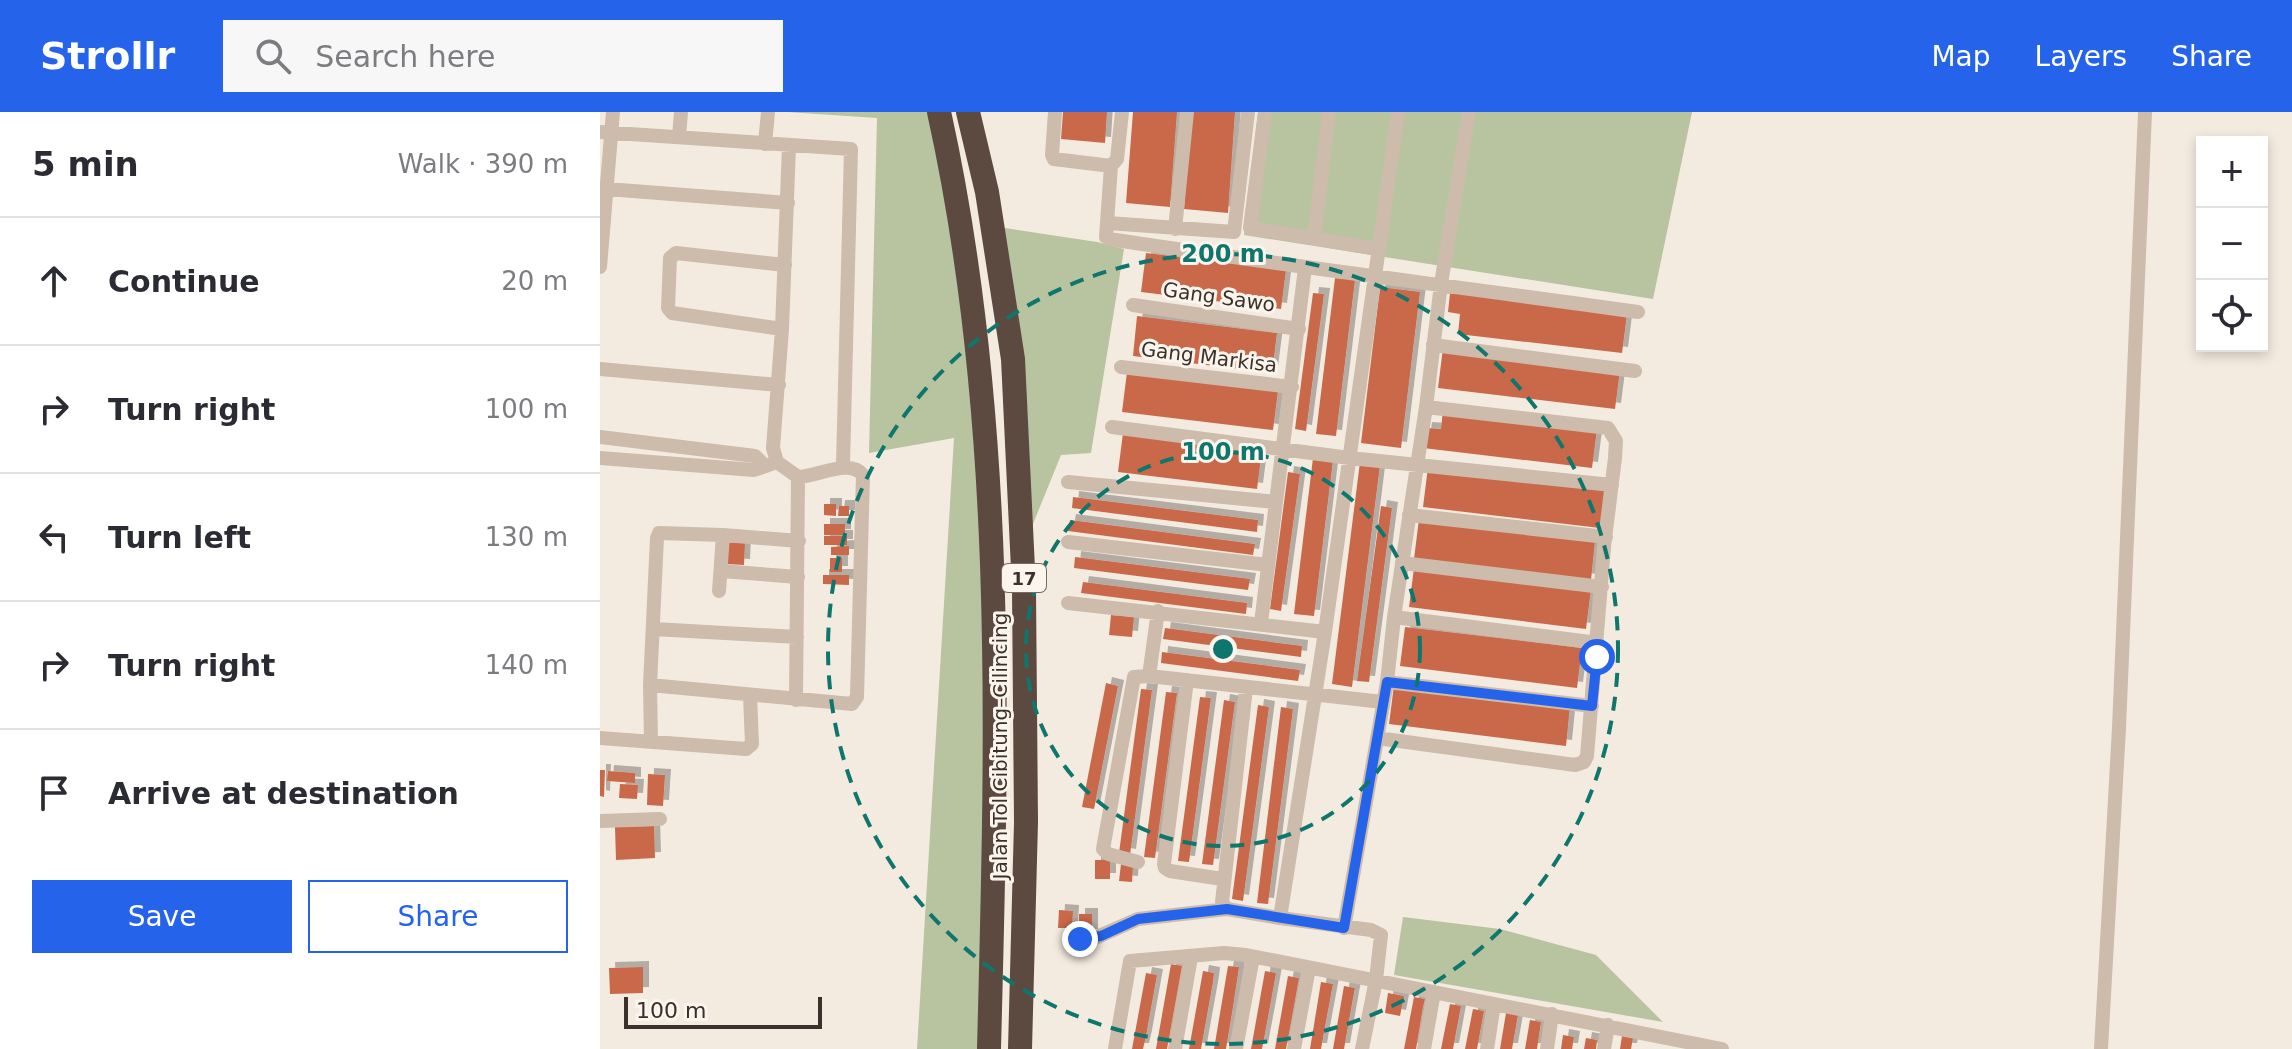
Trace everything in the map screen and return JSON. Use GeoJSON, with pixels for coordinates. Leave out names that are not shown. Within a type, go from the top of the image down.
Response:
{"type":"FeatureCollection","features":[{"type":"Feature","properties":{"kind":"highway","name":"Jalan Tol Cibitung–Cilincing"},"geometry":{"type":"LineString","coordinates":[[939,112],[958,199],[980,361],[993,592],[995,822],[989,1049]]}},
{"type":"Feature","properties":{"kind":"highway","name":"Jalan Tol Cibitung–Cilincing"},"geometry":{"type":"LineString","coordinates":[[968,112],[987,192],[1013,359],[1024,590],[1026,822],[1020,1049]]}},
{"type":"Feature","properties":{"kind":"street"},"geometry":{"type":"LineString","coordinates":[[600,267],[607,189],[606,132],[613,112]]}},
{"type":"Feature","properties":{"kind":"street"},"geometry":{"type":"LineString","coordinates":[[679,137],[681,112]]}},
{"type":"Feature","properties":{"kind":"street"},"geometry":{"type":"LineString","coordinates":[[765,144],[768,112]]}},
{"type":"Feature","properties":{"kind":"street"},"geometry":{"type":"LineString","coordinates":[[1055,112],[1054,159],[1111,166]]}},
{"type":"Feature","properties":{"kind":"street"},"geometry":{"type":"LineString","coordinates":[[1122,112],[1117,159],[1111,166],[1106,237],[1109,239],[1638,312]]}},
{"type":"Feature","properties":{"kind":"street"},"geometry":{"type":"LineString","coordinates":[[1175,229],[1187,112]]}},
{"type":"Feature","properties":{"kind":"street"},"geometry":{"type":"LineString","coordinates":[[1108,223],[1236,230],[1248,112]]}},
{"type":"Feature","properties":{"kind":"street"},"geometry":{"type":"LineString","coordinates":[[1265,112],[1250,228],[1378,249]]}},
{"type":"Feature","properties":{"kind":"street"},"geometry":{"type":"LineString","coordinates":[[1314,238],[1329,112]]}},
{"type":"Feature","properties":{"kind":"street"},"geometry":{"type":"LineString","coordinates":[[1280,918],[1325,632],[1398,112]]}},
{"type":"Feature","properties":{"kind":"street"},"geometry":{"type":"LineString","coordinates":[[1344,928],[1387,682],[1441,284],[1469,112]]}},
{"type":"Feature","properties":{"kind":"street"},"geometry":{"type":"LineString","coordinates":[[2101,1049],[2120,712],[2145,112]]}},
{"type":"Feature","properties":{"kind":"street"},"geometry":{"type":"LineString","coordinates":[[606,132],[789,146],[848,147],[852,153],[843,465]]}},
{"type":"Feature","properties":{"kind":"street"},"geometry":{"type":"LineString","coordinates":[[771,464],[779,385],[789,146]]}},
{"type":"Feature","properties":{"kind":"street"},"geometry":{"type":"LineString","coordinates":[[607,189],[788,203]]}},
{"type":"Feature","properties":{"kind":"street"},"geometry":{"type":"LineString","coordinates":[[782,329],[672,313],[668,308],[670,258],[676,253],[785,265]]}},
{"type":"Feature","properties":{"kind":"street"},"geometry":{"type":"LineString","coordinates":[[1261,623],[1305,268]]}},
{"type":"Feature","properties":{"kind":"street","name":"Gang Sawo"},"geometry":{"type":"LineString","coordinates":[[1133,305],[1299,329]]}},
{"type":"Feature","properties":{"kind":"street"},"geometry":{"type":"LineString","coordinates":[[1433,345],[1635,371]]}},
{"type":"Feature","properties":{"kind":"street","name":"Gang Markisa"},"geometry":{"type":"LineString","coordinates":[[1121,367],[1292,387]]}},
{"type":"Feature","properties":{"kind":"street"},"geometry":{"type":"LineString","coordinates":[[600,369],[779,385]]}},
{"type":"Feature","properties":{"kind":"street"},"geometry":{"type":"LineString","coordinates":[[1377,738],[1575,765],[1582,764],[1587,756],[1616,441],[1608,428],[1426,407]]}},
{"type":"Feature","properties":{"kind":"street"},"geometry":{"type":"LineString","coordinates":[[1112,427],[1350,458],[1612,485]]}},
{"type":"Feature","properties":{"kind":"street"},"geometry":{"type":"LineString","coordinates":[[600,437],[755,456],[798,477],[820,475],[843,465],[861,471],[864,480],[857,697],[852,704],[650,685]]}},
{"type":"Feature","properties":{"kind":"street"},"geometry":{"type":"LineString","coordinates":[[600,458],[754,470],[771,464]]}},
{"type":"Feature","properties":{"kind":"street"},"geometry":{"type":"LineString","coordinates":[[796,700],[798,477]]}},
{"type":"Feature","properties":{"kind":"street"},"geometry":{"type":"LineString","coordinates":[[1068,482],[1276,502]]}},
{"type":"Feature","properties":{"kind":"street"},"geometry":{"type":"LineString","coordinates":[[1409,515],[1606,537]]}},
{"type":"Feature","properties":{"kind":"street"},"geometry":{"type":"LineString","coordinates":[[651,742],[650,685],[659,533],[799,541]]}},
{"type":"Feature","properties":{"kind":"street"},"geometry":{"type":"LineString","coordinates":[[719,591],[723,535]]}},
{"type":"Feature","properties":{"kind":"street"},"geometry":{"type":"LineString","coordinates":[[1068,542],[1268,565]]}},
{"type":"Feature","properties":{"kind":"street"},"geometry":{"type":"LineString","coordinates":[[1402,563],[1602,587]]}},
{"type":"Feature","properties":{"kind":"street"},"geometry":{"type":"LineString","coordinates":[[721,571],[798,577]]}},
{"type":"Feature","properties":{"kind":"street"},"geometry":{"type":"LineString","coordinates":[[1068,603],[1325,632]]}},
{"type":"Feature","properties":{"kind":"street"},"geometry":{"type":"LineString","coordinates":[[1149,676],[1158,611]]}},
{"type":"Feature","properties":{"kind":"street"},"geometry":{"type":"LineString","coordinates":[[1394,617],[1598,643]]}},
{"type":"Feature","properties":{"kind":"street"},"geometry":{"type":"LineString","coordinates":[[654,629],[797,637]]}},
{"type":"Feature","properties":{"kind":"street"},"geometry":{"type":"LineString","coordinates":[[1138,862],[1108,854],[1103,849],[1131,679],[1139,675],[1383,702]]}},
{"type":"Feature","properties":{"kind":"street"},"geometry":{"type":"LineString","coordinates":[[1187,680],[1164,864],[1170,871],[1222,879]]}},
{"type":"Feature","properties":{"kind":"street"},"geometry":{"type":"LineString","coordinates":[[1387,682],[1592,706]]}},
{"type":"Feature","properties":{"kind":"street"},"geometry":{"type":"LineString","coordinates":[[1227,909],[1222,902],[1222,879],[1246,688]]}},
{"type":"Feature","properties":{"kind":"street"},"geometry":{"type":"LineString","coordinates":[[600,738],[749,747],[752,744],[750,695]]}},
{"type":"Feature","properties":{"kind":"street"},"geometry":{"type":"LineString","coordinates":[[600,821],[660,819]]}},
{"type":"Feature","properties":{"kind":"street"},"geometry":{"type":"LineString","coordinates":[[1070,939],[1095,938],[1138,919],[1227,909],[1371,930],[1381,935],[1376,980],[1362,1049]]}},
{"type":"Feature","properties":{"kind":"street"},"geometry":{"type":"LineString","coordinates":[[1115,1049],[1128,963],[1136,959],[1224,953],[1608,1025],[1664,1043],[1722,1049]]}},
{"type":"Feature","properties":{"kind":"street"},"geometry":{"type":"LineString","coordinates":[[1175,1049],[1191,957]]}},
{"type":"Feature","properties":{"kind":"street"},"geometry":{"type":"LineString","coordinates":[[1236,1049],[1253,957]]}},
{"type":"Feature","properties":{"kind":"street"},"geometry":{"type":"LineString","coordinates":[[1294,1049],[1309,968]]}},
{"type":"Feature","properties":{"kind":"street"},"geometry":{"type":"LineString","coordinates":[[1424,1049],[1434,992]]}},
{"type":"Feature","properties":{"kind":"street"},"geometry":{"type":"LineString","coordinates":[[1487,1049],[1494,1004]]}},
{"type":"Feature","properties":{"kind":"street"},"geometry":{"type":"LineString","coordinates":[[1547,1049],[1552,1014]]}},
{"type":"Feature","properties":{"kind":"street"},"geometry":{"type":"LineString","coordinates":[[1604,1049],[1608,1025]]}},
{"type":"Feature","properties":{"kind":"green space"},"geometry":{"type":"Polygon","coordinates":[[[787,112],[939,112],[980,361],[989,1049],[917,1049],[954,438],[869,453],[877,118],[787,112]]]}},
{"type":"Feature","properties":{"kind":"green space"},"geometry":{"type":"Polygon","coordinates":[[[1258,112],[1692,112],[1653,299],[1244,235],[1258,112]]]}},
{"type":"Feature","properties":{"kind":"green space"},"geometry":{"type":"Polygon","coordinates":[[[992,226],[1124,249],[1091,453],[1061,455],[1022,551],[992,226]]]}},
{"type":"Feature","properties":{"kind":"green space"},"geometry":{"type":"Polygon","coordinates":[[[1403,917],[1500,929],[1596,955],[1663,1022],[1394,975],[1403,917]]]}},
{"type":"Feature","properties":{"kind":"building"},"geometry":{"type":"Polygon","coordinates":[[[1063,112],[1107,112],[1105,143],[1061,139],[1063,112]]]}},
{"type":"Feature","properties":{"kind":"building"},"geometry":{"type":"Polygon","coordinates":[[[1133,112],[1177,112],[1170,207],[1126,203],[1133,112]]]}},
{"type":"Feature","properties":{"kind":"building"},"geometry":{"type":"Polygon","coordinates":[[[1191,112],[1235,112],[1228,213],[1184,209],[1191,112]]]}},
{"type":"Feature","properties":{"kind":"building"},"geometry":{"type":"Polygon","coordinates":[[[1146,253],[1286,270],[1281,309],[1141,292],[1146,253]]]}},
{"type":"Feature","properties":{"kind":"building"},"geometry":{"type":"Polygon","coordinates":[[[1335,278],[1355,280],[1336,436],[1316,434],[1335,278]]]}},
{"type":"Feature","properties":{"kind":"building"},"geometry":{"type":"Polygon","coordinates":[[[1380,287],[1420,292],[1401,448],[1361,443],[1380,287]]]}},
{"type":"Feature","properties":{"kind":"building"},"geometry":{"type":"Polygon","coordinates":[[[1313,293],[1324,294],[1306,431],[1295,429],[1313,293]]]}},
{"type":"Feature","properties":{"kind":"building"},"geometry":{"type":"Polygon","coordinates":[[[1450,293],[1627,314],[1622,353],[1458,334],[1460,314],[1448,312],[1450,293]]]}},
{"type":"Feature","properties":{"kind":"building"},"geometry":{"type":"Polygon","coordinates":[[[1137,316],[1277,333],[1272,373],[1133,356],[1137,316]]]}},
{"type":"Feature","properties":{"kind":"building"},"geometry":{"type":"Polygon","coordinates":[[[1443,348],[1620,370],[1615,409],[1438,388],[1443,348]]]}},
{"type":"Feature","properties":{"kind":"building"},"geometry":{"type":"Polygon","coordinates":[[[1127,372],[1278,391],[1273,430],[1122,412],[1127,372]]]}},
{"type":"Feature","properties":{"kind":"building"},"geometry":{"type":"Polygon","coordinates":[[[1443,410],[1597,429],[1592,468],[1423,448],[1426,428],[1441,429],[1443,410]]]}},
{"type":"Feature","properties":{"kind":"building"},"geometry":{"type":"Polygon","coordinates":[[[1123,433],[1262,450],[1257,489],[1118,472],[1123,433]]]}},
{"type":"Feature","properties":{"kind":"building"},"geometry":{"type":"Polygon","coordinates":[[[1313,458],[1333,460],[1314,616],[1294,614],[1313,458]]]}},
{"type":"Feature","properties":{"kind":"building"},"geometry":{"type":"Polygon","coordinates":[[[1360,462],[1380,465],[1352,687],[1332,684],[1360,462]]]}},
{"type":"Feature","properties":{"kind":"building"},"geometry":{"type":"Polygon","coordinates":[[[1428,467],[1605,489],[1600,528],[1423,507],[1428,467]]]}},
{"type":"Feature","properties":{"kind":"building"},"geometry":{"type":"Polygon","coordinates":[[[1288,472],[1300,474],[1281,611],[1270,609],[1288,472]]]}},
{"type":"Feature","properties":{"kind":"building"},"geometry":{"type":"Polygon","coordinates":[[[1073,497],[1258,520],[1257,532],[1072,508],[1073,497]]]}},
{"type":"Feature","properties":{"kind":"building"},"geometry":{"type":"Polygon","coordinates":[[[824,504],[836,504],[836,516],[824,515],[824,504]]]}},
{"type":"Feature","properties":{"kind":"building"},"geometry":{"type":"Polygon","coordinates":[[[839,506],[849,506],[849,516],[838,516],[839,506]]]}},
{"type":"Feature","properties":{"kind":"building"},"geometry":{"type":"Polygon","coordinates":[[[1381,506],[1392,508],[1369,682],[1357,681],[1381,506]]]}},
{"type":"Feature","properties":{"kind":"building"},"geometry":{"type":"Polygon","coordinates":[[[1419,519],[1595,541],[1591,580],[1414,559],[1419,519]]]}},
{"type":"Feature","properties":{"kind":"building"},"geometry":{"type":"Polygon","coordinates":[[[1070,520],[1255,544],[1253,555],[1068,531],[1070,520]]]}},
{"type":"Feature","properties":{"kind":"building"},"geometry":{"type":"Polygon","coordinates":[[[824,524],[845,524],[845,535],[824,535],[824,524]]]}},
{"type":"Feature","properties":{"kind":"building"},"geometry":{"type":"Polygon","coordinates":[[[824,536],[847,536],[847,545],[824,545],[824,536]]]}},
{"type":"Feature","properties":{"kind":"building"},"geometry":{"type":"Polygon","coordinates":[[[727,542],[745,543],[744,565],[726,564],[727,542]]]}},
{"type":"Feature","properties":{"kind":"building"},"geometry":{"type":"Polygon","coordinates":[[[849,546],[849,555],[831,555],[831,547],[849,546]]]}},
{"type":"Feature","properties":{"kind":"building"},"geometry":{"type":"Polygon","coordinates":[[[1075,557],[1250,579],[1248,590],[1074,568],[1075,557]]]}},
{"type":"Feature","properties":{"kind":"building"},"geometry":{"type":"Polygon","coordinates":[[[830,558],[842,558],[842,572],[830,572],[830,558]]]}},
{"type":"Feature","properties":{"kind":"building"},"geometry":{"type":"Polygon","coordinates":[[[1414,568],[1591,589],[1586,629],[1409,607],[1414,568]]]}},
{"type":"Feature","properties":{"kind":"building"},"geometry":{"type":"Polygon","coordinates":[[[823,575],[849,575],[849,585],[823,584],[823,575]]]}},
{"type":"Feature","properties":{"kind":"building"},"geometry":{"type":"Polygon","coordinates":[[[1083,582],[1247,603],[1246,614],[1081,593],[1083,582]]]}},
{"type":"Feature","properties":{"kind":"building"},"geometry":{"type":"Polygon","coordinates":[[[1111,615],[1134,617],[1132,637],[1109,635],[1111,615]]]}},
{"type":"Feature","properties":{"kind":"building"},"geometry":{"type":"Polygon","coordinates":[[[1405,627],[1582,648],[1577,688],[1400,666],[1405,627]]]}},
{"type":"Feature","properties":{"kind":"building"},"geometry":{"type":"Polygon","coordinates":[[[1165,628],[1302,646],[1301,657],[1163,639],[1165,628]]]}},
{"type":"Feature","properties":{"kind":"building"},"geometry":{"type":"Polygon","coordinates":[[[1162,652],[1300,670],[1298,681],[1161,663],[1162,652]]]}},
{"type":"Feature","properties":{"kind":"building"},"geometry":{"type":"Polygon","coordinates":[[[1106,683],[1118,686],[1094,809],[1082,807],[1106,683]]]}},
{"type":"Feature","properties":{"kind":"building"},"geometry":{"type":"Polygon","coordinates":[[[1394,685],[1570,706],[1566,746],[1389,724],[1394,685]]]}},
{"type":"Feature","properties":{"kind":"building"},"geometry":{"type":"Polygon","coordinates":[[[1141,689],[1152,690],[1130,855],[1119,853],[1141,689]]]}},
{"type":"Feature","properties":{"kind":"building"},"geometry":{"type":"Polygon","coordinates":[[[1166,692],[1177,693],[1155,858],[1144,857],[1166,692]]]}},
{"type":"Feature","properties":{"kind":"building"},"geometry":{"type":"Polygon","coordinates":[[[1200,697],[1211,698],[1189,862],[1178,861],[1200,697]]]}},
{"type":"Feature","properties":{"kind":"building"},"geometry":{"type":"Polygon","coordinates":[[[1224,700],[1235,702],[1213,865],[1202,864],[1224,700]]]}},
{"type":"Feature","properties":{"kind":"building"},"geometry":{"type":"Polygon","coordinates":[[[1258,705],[1269,707],[1243,901],[1232,899],[1258,705]]]}},
{"type":"Feature","properties":{"kind":"building"},"geometry":{"type":"Polygon","coordinates":[[[1281,707],[1293,709],[1268,904],[1257,903],[1281,707]]]}},
{"type":"Feature","properties":{"kind":"building"},"geometry":{"type":"Polygon","coordinates":[[[600,770],[605,770],[604,797],[600,796],[600,770]]]}},
{"type":"Feature","properties":{"kind":"building"},"geometry":{"type":"Polygon","coordinates":[[[608,771],[635,773],[635,783],[607,781],[608,771]]]}},
{"type":"Feature","properties":{"kind":"building"},"geometry":{"type":"Polygon","coordinates":[[[648,774],[665,775],[663,806],[647,805],[648,774]]]}},
{"type":"Feature","properties":{"kind":"building"},"geometry":{"type":"Polygon","coordinates":[[[620,784],[638,785],[637,799],[619,798],[620,784]]]}},
{"type":"Feature","properties":{"kind":"building"},"geometry":{"type":"Polygon","coordinates":[[[654,826],[655,858],[616,860],[615,827],[654,826]]]}},
{"type":"Feature","properties":{"kind":"building"},"geometry":{"type":"Polygon","coordinates":[[[1095,860],[1110,860],[1110,879],[1095,879],[1095,860]]]}},
{"type":"Feature","properties":{"kind":"building"},"geometry":{"type":"Polygon","coordinates":[[[1121,864],[1133,865],[1132,882],[1119,881],[1121,864]]]}},
{"type":"Feature","properties":{"kind":"building"},"geometry":{"type":"Polygon","coordinates":[[[1059,910],[1073,911],[1072,928],[1058,928],[1059,910]]]}},
{"type":"Feature","properties":{"kind":"building"},"geometry":{"type":"Polygon","coordinates":[[[1079,914],[1092,914],[1092,935],[1079,935],[1079,914]]]}},
{"type":"Feature","properties":{"kind":"building"},"geometry":{"type":"Polygon","coordinates":[[[1171,964],[1182,966],[1167,1049],[1156,1049],[1171,964]]]}},
{"type":"Feature","properties":{"kind":"building"},"geometry":{"type":"Polygon","coordinates":[[[1228,966],[1239,967],[1226,1049],[1214,1049],[1228,966]]]}},
{"type":"Feature","properties":{"kind":"building"},"geometry":{"type":"Polygon","coordinates":[[[643,967],[643,993],[610,994],[609,968],[643,967]]]}},
{"type":"Feature","properties":{"kind":"building"},"geometry":{"type":"Polygon","coordinates":[[[1203,971],[1214,973],[1201,1049],[1189,1049],[1203,971]]]}},
{"type":"Feature","properties":{"kind":"building"},"geometry":{"type":"Polygon","coordinates":[[[1265,971],[1276,973],[1269,1012],[1262,1049],[1251,1049],[1265,971]]]}},
{"type":"Feature","properties":{"kind":"building"},"geometry":{"type":"Polygon","coordinates":[[[1146,973],[1157,975],[1146,1036],[1143,1049],[1132,1049],[1146,973]]]}},
{"type":"Feature","properties":{"kind":"building"},"geometry":{"type":"Polygon","coordinates":[[[1288,976],[1299,978],[1286,1049],[1275,1049],[1288,976]]]}},
{"type":"Feature","properties":{"kind":"building"},"geometry":{"type":"Polygon","coordinates":[[[1321,982],[1333,984],[1321,1049],[1310,1049],[1321,982]]]}},
{"type":"Feature","properties":{"kind":"building"},"geometry":{"type":"Polygon","coordinates":[[[1344,986],[1355,988],[1344,1049],[1333,1049],[1344,986]]]}},
{"type":"Feature","properties":{"kind":"building"},"geometry":{"type":"Polygon","coordinates":[[[1388,993],[1404,996],[1400,1016],[1385,1013],[1388,993]]]}},
{"type":"Feature","properties":{"kind":"building"},"geometry":{"type":"Polygon","coordinates":[[[1414,997],[1425,999],[1416,1049],[1404,1049],[1414,997]]]}},
{"type":"Feature","properties":{"kind":"building"},"geometry":{"type":"Polygon","coordinates":[[[1450,1004],[1461,1006],[1453,1049],[1441,1049],[1450,1004]]]}},
{"type":"Feature","properties":{"kind":"building"},"geometry":{"type":"Polygon","coordinates":[[[1473,1009],[1484,1011],[1477,1049],[1465,1049],[1473,1009]]]}},
{"type":"Feature","properties":{"kind":"building"},"geometry":{"type":"Polygon","coordinates":[[[1506,1013],[1518,1015],[1512,1049],[1500,1049],[1506,1013]]]}},
{"type":"Feature","properties":{"kind":"building"},"geometry":{"type":"Polygon","coordinates":[[[1530,1020],[1541,1022],[1537,1049],[1525,1049],[1530,1020]]]}},
{"type":"Feature","properties":{"kind":"building"},"geometry":{"type":"Polygon","coordinates":[[[1563,1035],[1574,1037],[1572,1049],[1561,1049],[1563,1035]]]}},
{"type":"Feature","properties":{"kind":"building"},"geometry":{"type":"Polygon","coordinates":[[[1622,1036],[1633,1038],[1631,1049],[1620,1049],[1622,1036]]]}},
{"type":"Feature","properties":{"kind":"building"},"geometry":{"type":"Polygon","coordinates":[[[1586,1038],[1597,1040],[1596,1049],[1584,1049],[1586,1038]]]}},
{"type":"Feature","properties":{"kind":"route"},"geometry":{"type":"LineString","coordinates":[[1080,939],[1101,936],[1138,919],[1227,909],[1344,928],[1387,682],[1592,706],[1597,657]]}}]}
